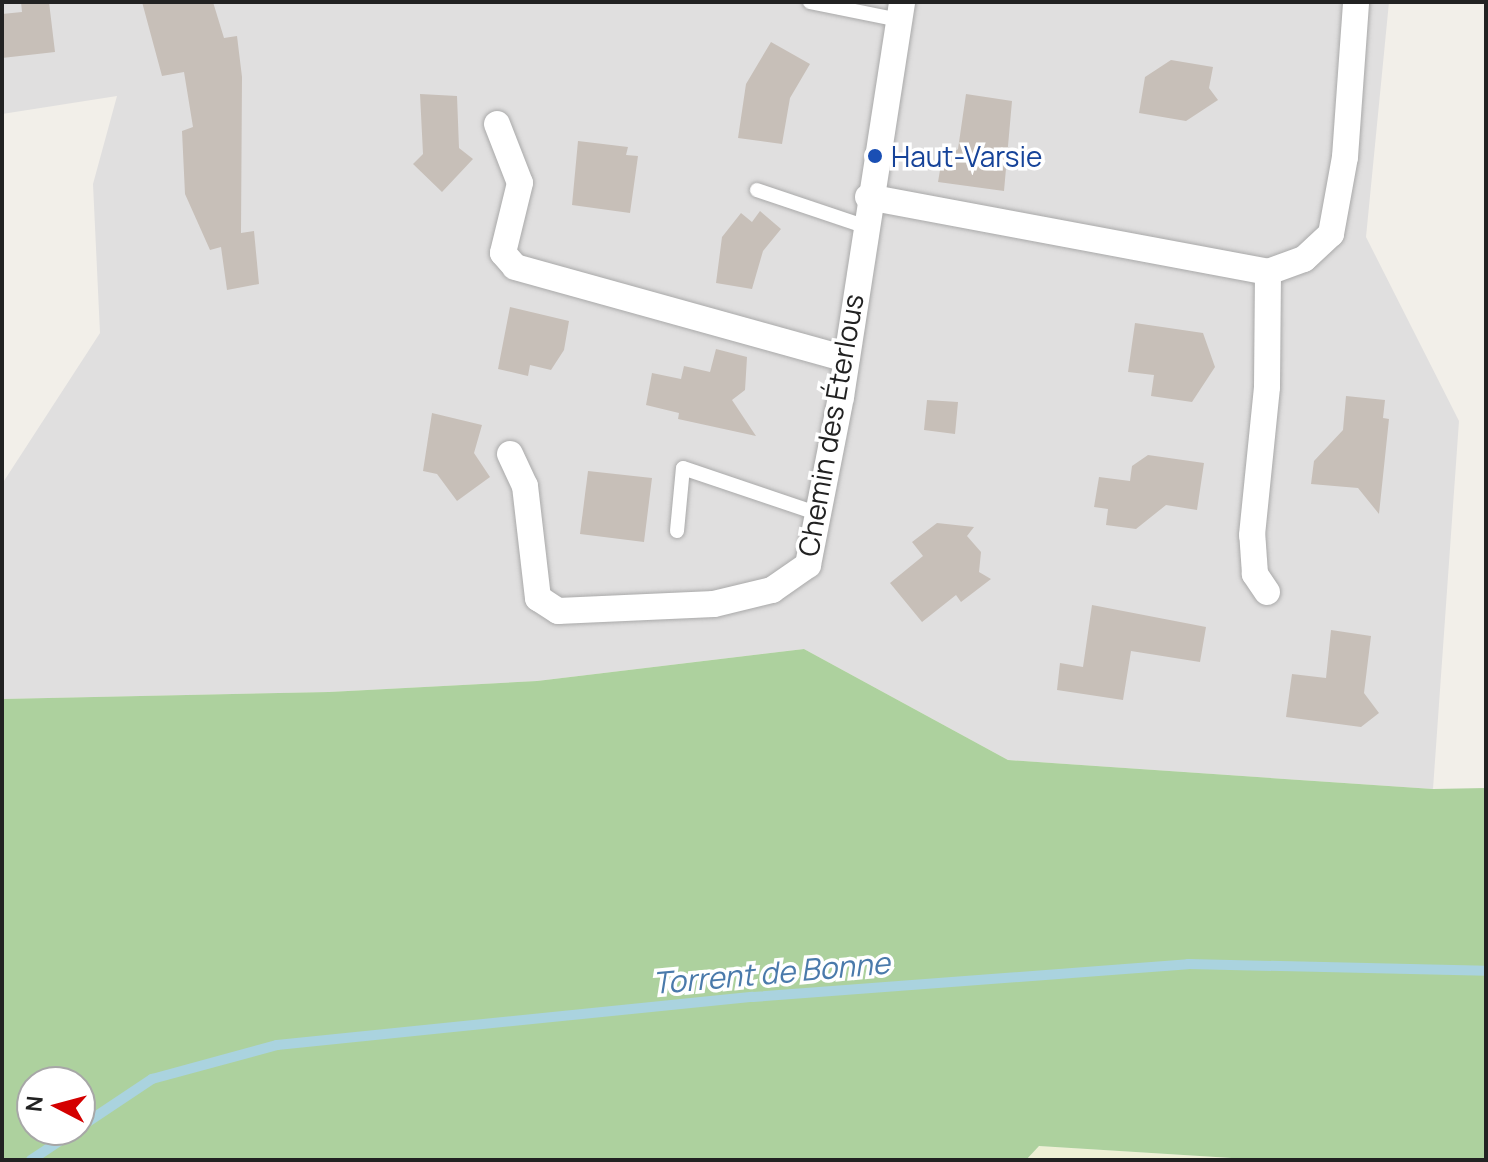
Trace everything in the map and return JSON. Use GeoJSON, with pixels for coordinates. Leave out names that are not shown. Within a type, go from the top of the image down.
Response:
{"type":"FeatureCollection","features":[{"type":"Feature","properties":{"kind":"street"},"geometry":{"type":"LineString","coordinates":[[868,197],[1268,272],[1304,259],[1331,234],[1345,157],[1356,2]]}},
{"type":"Feature","properties":{"kind":"street","name":"Chemin des Éterlous"},"geometry":{"type":"LineString","coordinates":[[510,454],[525,486],[538,598],[558,611],[714,604],[772,590],[808,565],[846,359],[868,197],[900,11]]}},
{"type":"Feature","properties":{"kind":"street"},"geometry":{"type":"LineString","coordinates":[[497,124],[520,183],[503,253],[515,267],[846,359]]}},
{"type":"Feature","properties":{"kind":"street"},"geometry":{"type":"LineString","coordinates":[[1267,592],[1255,574],[1252,535],[1267,387],[1268,272]]}},
{"type":"Feature","properties":{"kind":"lane"},"geometry":{"type":"LineString","coordinates":[[810,2],[900,11]]}},
{"type":"Feature","properties":{"kind":"lane"},"geometry":{"type":"LineString","coordinates":[[757,190],[864,226]]}},
{"type":"Feature","properties":{"kind":"lane"},"geometry":{"type":"LineString","coordinates":[[677,531],[683,468],[819,514]]}},
{"type":"Feature","properties":{"kind":"shaded area"},"geometry":{"type":"Polygon","coordinates":[[[2,2],[1389,2],[1366,237],[1459,421],[1433,789],[1008,760],[804,649],[537,681],[329,692],[2,699],[2,484],[100,333],[93,184],[117,96],[2,114],[2,2]]]}},
{"type":"Feature","properties":{"kind":"green space"},"geometry":{"type":"Polygon","coordinates":[[[804,649],[1008,760],[1433,789],[1486,788],[1486,1160],[1264,1160],[1039,1146],[1026,1160],[2,1160],[2,699],[329,692],[537,681],[804,649]]]}},
{"type":"Feature","properties":{"kind":"green space"},"geometry":{"type":"Polygon","coordinates":[[[1039,1146],[1264,1160],[1026,1160],[1039,1146]]]}},
{"type":"Feature","properties":{"kind":"building"},"geometry":{"type":"Polygon","coordinates":[[[21,2],[49,2],[55,52],[2,58],[2,14],[22,12],[21,2]]]}},
{"type":"Feature","properties":{"kind":"building"},"geometry":{"type":"Polygon","coordinates":[[[142,2],[213,2],[224,38],[237,36],[242,77],[241,233],[254,231],[259,284],[227,290],[221,247],[210,250],[185,194],[182,131],[193,127],[184,72],[162,76],[142,2]]]}},
{"type":"Feature","properties":{"kind":"building"},"geometry":{"type":"Polygon","coordinates":[[[771,42],[810,64],[790,98],[782,144],[738,138],[746,84],[771,42]]]}},
{"type":"Feature","properties":{"kind":"building"},"geometry":{"type":"Polygon","coordinates":[[[1171,60],[1213,67],[1209,88],[1218,100],[1186,121],[1139,113],[1145,77],[1171,60]]]}},
{"type":"Feature","properties":{"kind":"building"},"geometry":{"type":"Polygon","coordinates":[[[420,94],[457,96],[459,148],[473,159],[442,192],[413,164],[423,154],[420,94]]]}},
{"type":"Feature","properties":{"kind":"building"},"geometry":{"type":"Polygon","coordinates":[[[966,94],[1012,101],[1004,191],[938,182],[941,164],[958,149],[966,94]]]}},
{"type":"Feature","properties":{"kind":"building"},"geometry":{"type":"Polygon","coordinates":[[[578,141],[628,147],[626,155],[638,156],[630,213],[572,205],[578,141]]]}},
{"type":"Feature","properties":{"kind":"building"},"geometry":{"type":"Polygon","coordinates":[[[760,211],[781,229],[763,251],[752,289],[716,283],[722,237],[741,213],[752,222],[760,211]]]}},
{"type":"Feature","properties":{"kind":"building"},"geometry":{"type":"Polygon","coordinates":[[[510,307],[569,321],[564,350],[551,370],[530,365],[528,376],[498,369],[510,307]]]}},
{"type":"Feature","properties":{"kind":"building"},"geometry":{"type":"Polygon","coordinates":[[[1135,323],[1203,333],[1215,367],[1192,402],[1151,396],[1154,375],[1128,372],[1135,323]]]}},
{"type":"Feature","properties":{"kind":"building"},"geometry":{"type":"Polygon","coordinates":[[[716,349],[747,357],[745,390],[732,400],[756,436],[678,419],[679,413],[646,405],[652,373],[681,379],[684,366],[710,372],[716,349]]]}},
{"type":"Feature","properties":{"kind":"building"},"geometry":{"type":"Polygon","coordinates":[[[1346,396],[1385,400],[1383,418],[1389,419],[1379,514],[1358,488],[1311,484],[1314,461],[1343,430],[1346,396]]]}},
{"type":"Feature","properties":{"kind":"building"},"geometry":{"type":"Polygon","coordinates":[[[927,400],[958,402],[955,434],[924,430],[927,400]]]}},
{"type":"Feature","properties":{"kind":"building"},"geometry":{"type":"Polygon","coordinates":[[[432,413],[482,425],[474,453],[490,477],[457,501],[437,474],[423,471],[432,413]]]}},
{"type":"Feature","properties":{"kind":"building"},"geometry":{"type":"Polygon","coordinates":[[[1148,455],[1204,463],[1197,510],[1166,505],[1136,529],[1106,525],[1108,509],[1094,507],[1099,477],[1130,481],[1132,466],[1148,455]]]}},
{"type":"Feature","properties":{"kind":"building"},"geometry":{"type":"Polygon","coordinates":[[[588,471],[652,478],[644,542],[580,534],[588,471]]]}},
{"type":"Feature","properties":{"kind":"building"},"geometry":{"type":"Polygon","coordinates":[[[937,523],[974,527],[967,536],[981,552],[979,572],[991,579],[961,602],[956,595],[922,622],[890,583],[923,556],[912,542],[937,523]]]}},
{"type":"Feature","properties":{"kind":"building"},"geometry":{"type":"Polygon","coordinates":[[[1092,605],[1206,627],[1200,662],[1131,651],[1123,700],[1057,690],[1060,663],[1083,667],[1092,605]]]}},
{"type":"Feature","properties":{"kind":"building"},"geometry":{"type":"Polygon","coordinates":[[[1331,630],[1371,636],[1364,693],[1379,713],[1361,727],[1286,717],[1292,674],[1326,678],[1331,630]]]}},
{"type":"Feature","properties":{"kind":"waterway","name":"Torrent de Bonne"},"geometry":{"type":"LineString","coordinates":[[96,1116],[152,1079],[277,1045],[753,997],[1188,964],[1486,971]]}},
{"type":"Feature","properties":{"kind":"waterway","name":"Torrent de Bonne"},"geometry":{"type":"LineString","coordinates":[[31,1160],[52,1146]]}},
{"type":"Feature","properties":{"kind":"place","name":"Haut-Varsie"},"geometry":{"type":"Point","coordinates":[875,156]}}]}
